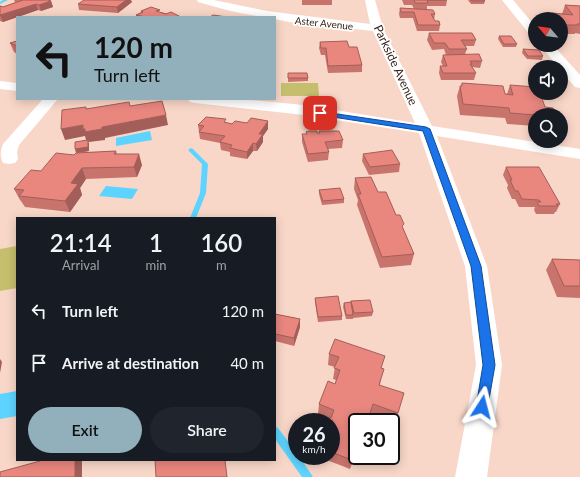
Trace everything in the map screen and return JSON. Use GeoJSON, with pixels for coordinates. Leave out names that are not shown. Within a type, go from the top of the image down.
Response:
{"type":"FeatureCollection","features":[{"type":"Feature","properties":{"kind":"street","name":"Aster Avenue"},"geometry":{"type":"LineString","coordinates":[[202,0],[231,9],[272,16]]}},
{"type":"Feature","properties":{"kind":"street","name":"Parkside Avenue"},"geometry":{"type":"LineString","coordinates":[[370,0],[377,28],[426,129],[476,266],[489,365],[471,477]]}},
{"type":"Feature","properties":{"kind":"street"},"geometry":{"type":"LineString","coordinates":[[507,0],[528,25]]}},
{"type":"Feature","properties":{"kind":"street","name":"Aster Avenue"},"geometry":{"type":"LineString","coordinates":[[276,17],[377,28]]}},
{"type":"Feature","properties":{"kind":"street"},"geometry":{"type":"LineString","coordinates":[[552,52],[580,84]]}},
{"type":"Feature","properties":{"kind":"street"},"geometry":{"type":"LineString","coordinates":[[0,85],[16,87]]}},
{"type":"Feature","properties":{"kind":"street"},"geometry":{"type":"LineString","coordinates":[[9,159],[8,152],[11,144],[50,100]]}},
{"type":"Feature","properties":{"kind":"street"},"geometry":{"type":"LineString","coordinates":[[205,100],[304,110],[580,154]]}},
{"type":"Feature","properties":{"kind":"shaded area"},"geometry":{"type":"Polygon","coordinates":[[[281,83],[318,83],[319,96],[281,96],[281,83]]]}},
{"type":"Feature","properties":{"kind":"shaded area"},"geometry":{"type":"Polygon","coordinates":[[[16,246],[16,288],[0,291],[0,249],[16,246]]]}},
{"type":"Feature","properties":{"kind":"water"},"geometry":{"type":"Polygon","coordinates":[[[150,131],[152,140],[116,146],[116,138],[150,131]]]}},
{"type":"Feature","properties":{"kind":"water"},"geometry":{"type":"Polygon","coordinates":[[[106,186],[138,189],[132,199],[99,196],[106,186]]]}},
{"type":"Feature","properties":{"kind":"water"},"geometry":{"type":"Polygon","coordinates":[[[16,391],[16,416],[0,419],[0,394],[16,391]]]}},
{"type":"Feature","properties":{"kind":"building"},"geometry":{"type":"Polygon","coordinates":[[[23,0],[51,1],[0,15],[0,6],[3,7],[23,0]]]}},
{"type":"Feature","properties":{"kind":"building"},"geometry":{"type":"Polygon","coordinates":[[[84,0],[126,0],[117,7],[78,4],[84,0]]]}},
{"type":"Feature","properties":{"kind":"building"},"geometry":{"type":"Polygon","coordinates":[[[414,0],[427,0],[428,3],[415,3],[414,0]]]}},
{"type":"Feature","properties":{"kind":"building"},"geometry":{"type":"Polygon","coordinates":[[[471,0],[484,0],[485,1],[472,1],[471,0]]]}},
{"type":"Feature","properties":{"kind":"building"},"geometry":{"type":"Polygon","coordinates":[[[565,5],[580,6],[580,24],[568,25],[568,15],[573,15],[565,5]]]}},
{"type":"Feature","properties":{"kind":"building"},"geometry":{"type":"Polygon","coordinates":[[[151,7],[160,10],[156,11],[166,14],[171,12],[179,16],[136,15],[143,12],[141,11],[151,7]]]}},
{"type":"Feature","properties":{"kind":"building"},"geometry":{"type":"Polygon","coordinates":[[[400,8],[433,10],[435,14],[431,14],[435,21],[439,21],[440,25],[418,25],[414,12],[401,12],[400,8]]]}},
{"type":"Feature","properties":{"kind":"building"},"geometry":{"type":"Polygon","coordinates":[[[429,33],[472,33],[476,40],[461,40],[467,49],[449,49],[445,43],[434,43],[429,33]]]}},
{"type":"Feature","properties":{"kind":"building"},"geometry":{"type":"Polygon","coordinates":[[[499,36],[511,36],[517,44],[504,44],[499,36]]]}},
{"type":"Feature","properties":{"kind":"building"},"geometry":{"type":"Polygon","coordinates":[[[16,41],[16,46],[10,43],[16,41]]]}},
{"type":"Feature","properties":{"kind":"building"},"geometry":{"type":"Polygon","coordinates":[[[347,41],[349,47],[357,47],[362,65],[328,66],[326,48],[321,48],[320,42],[347,41]]]}},
{"type":"Feature","properties":{"kind":"building"},"geometry":{"type":"Polygon","coordinates":[[[523,49],[528,49],[528,52],[540,52],[543,56],[528,56],[523,49]]]}},
{"type":"Feature","properties":{"kind":"building"},"geometry":{"type":"Polygon","coordinates":[[[479,54],[482,61],[470,61],[472,64],[470,64],[476,73],[443,73],[440,66],[447,66],[443,55],[479,54]]]}},
{"type":"Feature","properties":{"kind":"building"},"geometry":{"type":"Polygon","coordinates":[[[288,73],[307,73],[308,78],[288,78],[288,73]]]}},
{"type":"Feature","properties":{"kind":"building"},"geometry":{"type":"Polygon","coordinates":[[[462,83],[503,86],[505,94],[513,95],[510,85],[528,86],[528,100],[542,100],[545,107],[553,108],[528,108],[528,114],[510,113],[509,108],[463,104],[460,86],[462,86],[462,83]]]}},
{"type":"Feature","properties":{"kind":"building"},"geometry":{"type":"Polygon","coordinates":[[[162,101],[166,115],[102,127],[102,129],[85,132],[83,125],[61,129],[62,110],[86,107],[86,109],[129,102],[130,106],[162,101]]]}},
{"type":"Feature","properties":{"kind":"building"},"geometry":{"type":"Polygon","coordinates":[[[206,117],[226,119],[224,122],[232,124],[235,121],[247,123],[251,118],[268,121],[259,134],[263,134],[256,144],[253,143],[247,152],[230,148],[232,145],[220,142],[225,136],[199,132],[204,126],[198,125],[206,117]]]}},
{"type":"Feature","properties":{"kind":"building"},"geometry":{"type":"Polygon","coordinates":[[[317,131],[317,133],[320,133],[319,131],[339,131],[343,140],[325,142],[329,152],[308,154],[302,134],[307,134],[306,132],[317,131]]]}},
{"type":"Feature","properties":{"kind":"building"},"geometry":{"type":"Polygon","coordinates":[[[88,140],[88,147],[75,149],[75,142],[88,140]]]}},
{"type":"Feature","properties":{"kind":"building"},"geometry":{"type":"Polygon","coordinates":[[[392,150],[400,164],[370,167],[363,154],[392,150]]]}},
{"type":"Feature","properties":{"kind":"building"},"geometry":{"type":"Polygon","coordinates":[[[116,151],[114,154],[139,154],[134,167],[82,168],[71,183],[78,184],[65,201],[19,196],[24,190],[14,189],[31,170],[41,171],[56,153],[74,155],[76,153],[116,151]]]}},
{"type":"Feature","properties":{"kind":"building"},"geometry":{"type":"Polygon","coordinates":[[[506,167],[539,167],[560,204],[556,204],[558,206],[539,206],[537,202],[541,202],[539,200],[522,199],[518,191],[515,191],[506,167]]]}},
{"type":"Feature","properties":{"kind":"building"},"geometry":{"type":"Polygon","coordinates":[[[371,177],[378,192],[386,192],[396,215],[400,215],[404,224],[402,226],[414,254],[382,257],[358,194],[361,194],[355,178],[371,177]]]}},
{"type":"Feature","properties":{"kind":"building"},"geometry":{"type":"Polygon","coordinates":[[[340,188],[344,199],[323,201],[319,190],[340,188]]]}},
{"type":"Feature","properties":{"kind":"building"},"geometry":{"type":"Polygon","coordinates":[[[552,259],[580,260],[580,286],[564,286],[552,259]]]}},
{"type":"Feature","properties":{"kind":"building"},"geometry":{"type":"Polygon","coordinates":[[[338,296],[342,316],[318,317],[315,298],[338,296]]]}},
{"type":"Feature","properties":{"kind":"building"},"geometry":{"type":"Polygon","coordinates":[[[370,300],[373,312],[354,313],[351,301],[370,300]]]}},
{"type":"Feature","properties":{"kind":"building"},"geometry":{"type":"Polygon","coordinates":[[[351,302],[353,315],[346,315],[344,303],[351,302]]]}},
{"type":"Feature","properties":{"kind":"building"},"geometry":{"type":"Polygon","coordinates":[[[276,314],[300,319],[294,338],[276,334],[276,314]]]}},
{"type":"Feature","properties":{"kind":"building"},"geometry":{"type":"Polygon","coordinates":[[[335,339],[385,356],[381,368],[384,369],[379,385],[404,393],[398,413],[373,404],[370,413],[348,413],[348,458],[340,455],[340,413],[333,413],[334,410],[319,404],[328,381],[335,384],[340,370],[334,368],[339,357],[329,354],[335,339]]]}},
{"type":"Feature","properties":{"kind":"building"},"geometry":{"type":"Polygon","coordinates":[[[40,461],[75,461],[75,477],[0,477],[0,472],[40,461]]]}},
{"type":"Feature","properties":{"kind":"building"},"geometry":{"type":"Polygon","coordinates":[[[155,461],[225,461],[227,477],[156,477],[155,461]]]}},
{"type":"Feature","properties":{"kind":"waterway"},"geometry":{"type":"LineString","coordinates":[[0,3],[6,0]]}},
{"type":"Feature","properties":{"kind":"waterway"},"geometry":{"type":"LineString","coordinates":[[191,150],[205,164],[203,193],[193,217]]}},
{"type":"Feature","properties":{"kind":"waterway"},"geometry":{"type":"LineString","coordinates":[[276,432],[308,477]]}},
{"type":"Feature","properties":{"kind":"route"},"geometry":{"type":"LineString","coordinates":[[320,113],[426,129],[476,266],[489,365],[482,407]]}}]}
